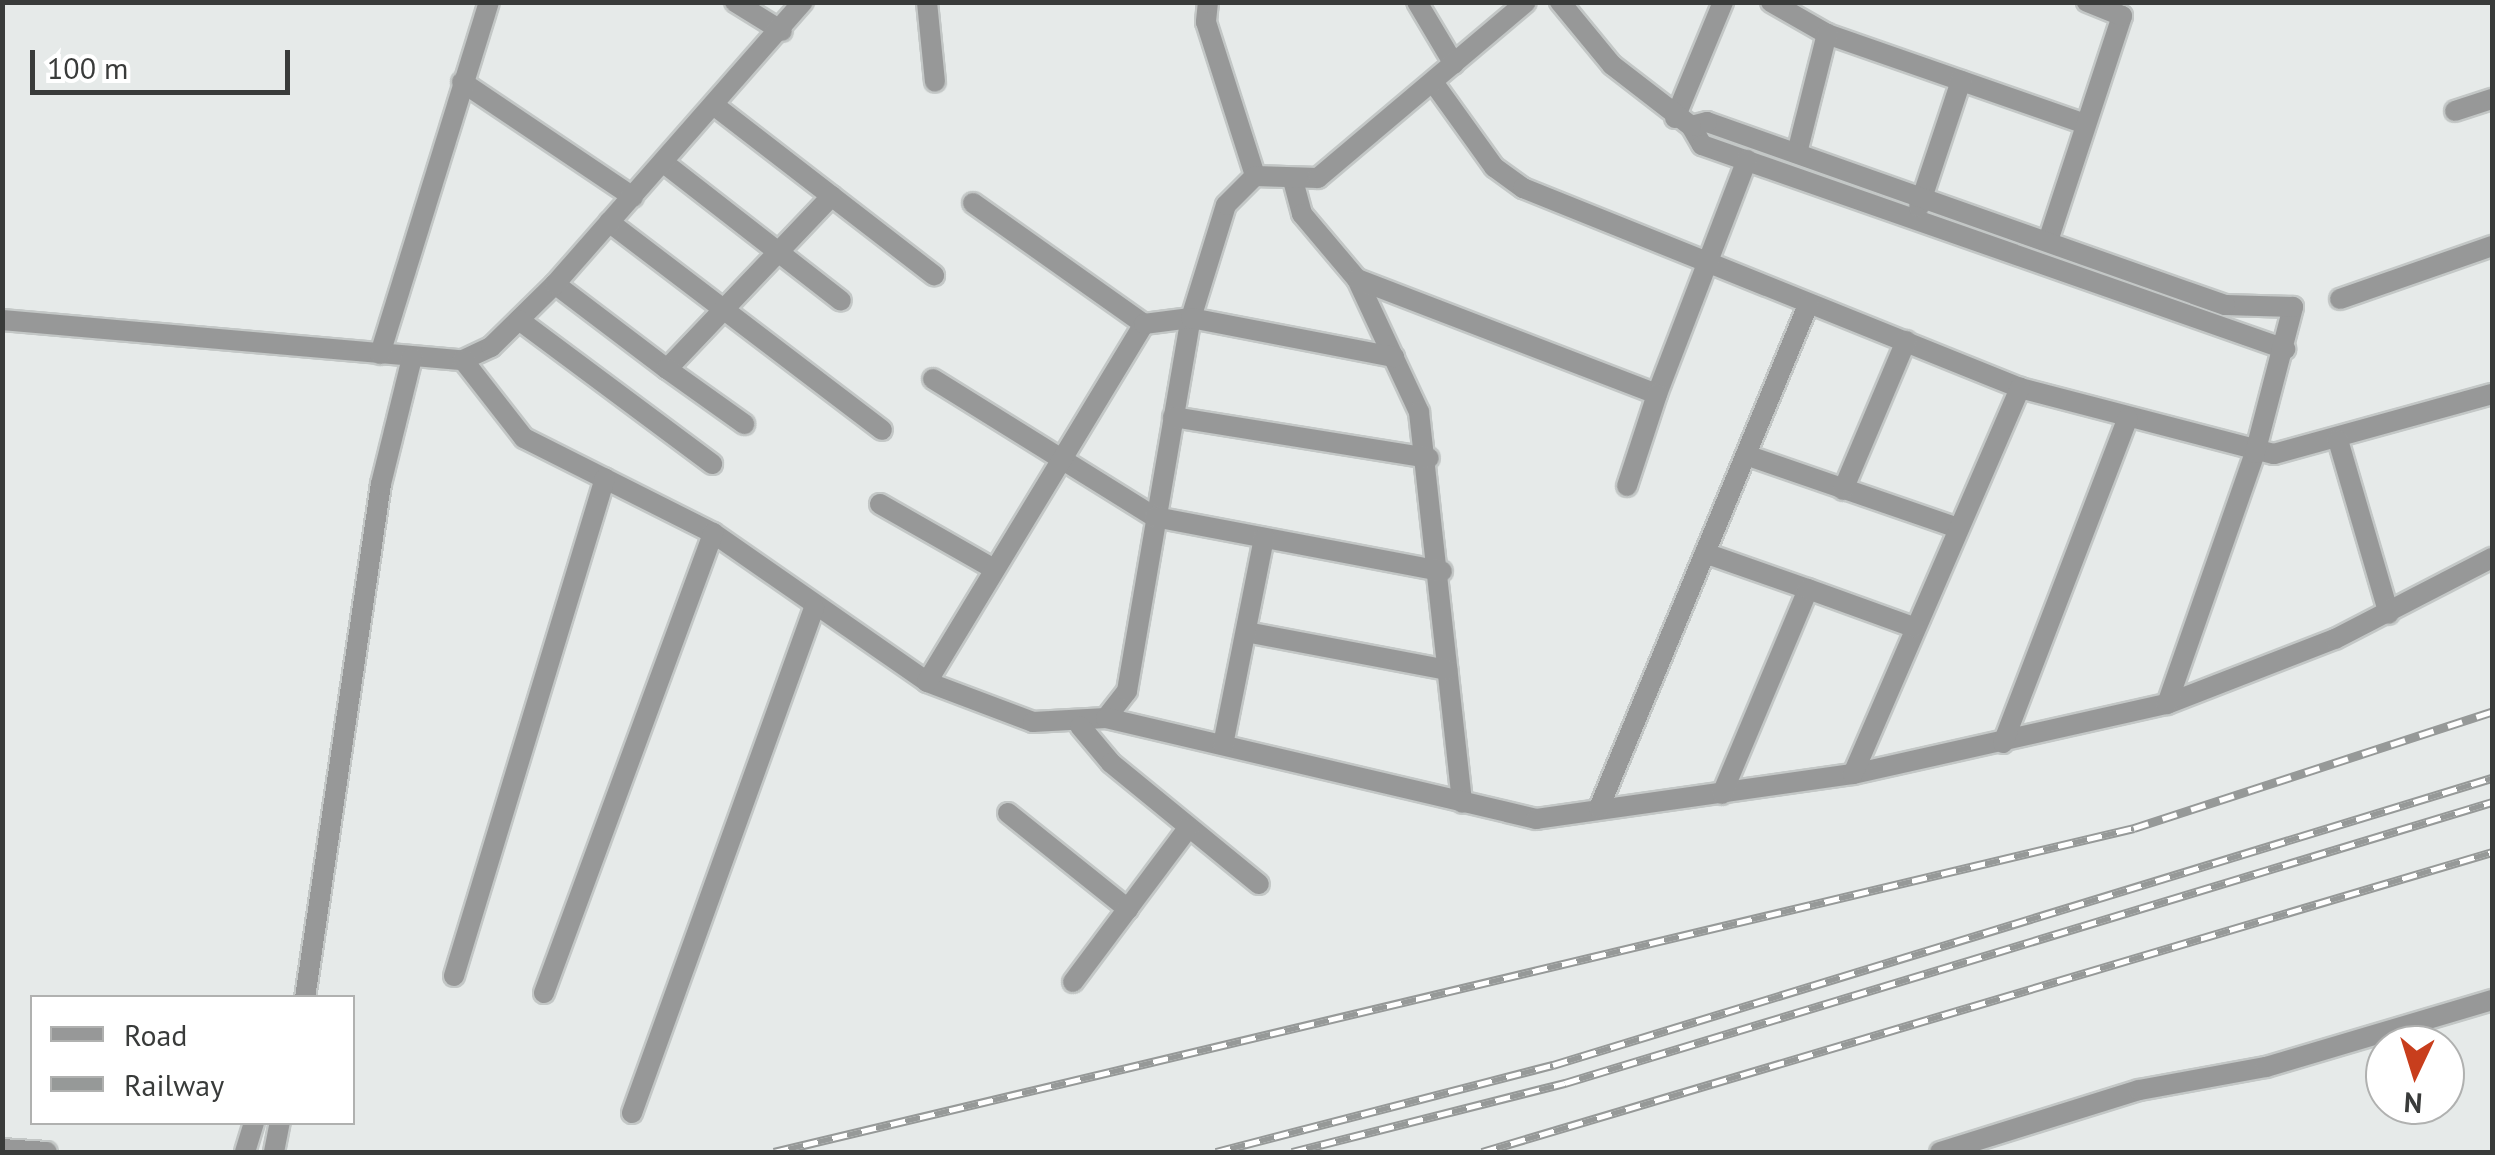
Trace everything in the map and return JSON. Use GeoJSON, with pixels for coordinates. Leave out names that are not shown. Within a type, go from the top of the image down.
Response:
{"type":"FeatureCollection","features":[{"type":"Feature","properties":{"kind":"street"},"geometry":{"type":"LineString","coordinates":[[380,354],[489,2]]}},
{"type":"Feature","properties":{"kind":"street"},"geometry":{"type":"LineString","coordinates":[[735,2],[782,31]]}},
{"type":"Feature","properties":{"kind":"street"},"geometry":{"type":"LineString","coordinates":[[2,320],[463,360],[519,320],[555,284],[782,31],[803,2]]}},
{"type":"Feature","properties":{"kind":"street"},"geometry":{"type":"LineString","coordinates":[[927,2],[935,82]]}},
{"type":"Feature","properties":{"kind":"street"},"geometry":{"type":"LineString","coordinates":[[1208,2],[1206,22],[1255,176]]}},
{"type":"Feature","properties":{"kind":"street"},"geometry":{"type":"LineString","coordinates":[[1417,2],[1454,64]]}},
{"type":"Feature","properties":{"kind":"street"},"geometry":{"type":"LineString","coordinates":[[1255,176],[1294,184],[1318,178],[1526,2]]}},
{"type":"Feature","properties":{"kind":"street"},"geometry":{"type":"LineString","coordinates":[[1560,2],[1612,66],[1683,122],[1702,144],[2286,349]]}},
{"type":"Feature","properties":{"kind":"street"},"geometry":{"type":"LineString","coordinates":[[1683,122],[1723,2]]}},
{"type":"Feature","properties":{"kind":"street"},"geometry":{"type":"LineString","coordinates":[[1771,2],[1827,34],[2082,123]]}},
{"type":"Feature","properties":{"kind":"street"},"geometry":{"type":"LineString","coordinates":[[2048,241],[2082,123],[2126,9],[2087,2]]}},
{"type":"Feature","properties":{"kind":"street"},"geometry":{"type":"LineString","coordinates":[[1797,153],[1827,34]]}},
{"type":"Feature","properties":{"kind":"street"},"geometry":{"type":"LineString","coordinates":[[1914,219],[1961,80]]}},
{"type":"Feature","properties":{"kind":"street"},"geometry":{"type":"LineString","coordinates":[[462,82],[633,197]]}},
{"type":"Feature","properties":{"kind":"street"},"geometry":{"type":"LineString","coordinates":[[1433,82],[1506,177],[1705,267],[2020,388],[2255,453],[2338,440],[2492,394]]}},
{"type":"Feature","properties":{"kind":"street"},"geometry":{"type":"LineString","coordinates":[[2455,110],[2492,99]]}},
{"type":"Feature","properties":{"kind":"street"},"geometry":{"type":"LineString","coordinates":[[715,106],[934,275]]}},
{"type":"Feature","properties":{"kind":"street"},"geometry":{"type":"LineString","coordinates":[[1683,122],[1707,122],[2224,305],[2284,300],[2293,307],[2286,349],[2255,453],[2167,704]]}},
{"type":"Feature","properties":{"kind":"street"},"geometry":{"type":"LineString","coordinates":[[1627,486],[1746,160]]}},
{"type":"Feature","properties":{"kind":"street"},"geometry":{"type":"LineString","coordinates":[[664,162],[841,301]]}},
{"type":"Feature","properties":{"kind":"street"},"geometry":{"type":"LineString","coordinates":[[1106,718],[1127,691],[1191,318],[1226,205],[1255,176]]}},
{"type":"Feature","properties":{"kind":"street"},"geometry":{"type":"LineString","coordinates":[[1294,184],[1302,214],[1357,279],[1394,358],[1429,458],[1462,803]]}},
{"type":"Feature","properties":{"kind":"street"},"geometry":{"type":"LineString","coordinates":[[667,369],[832,196]]}},
{"type":"Feature","properties":{"kind":"street"},"geometry":{"type":"LineString","coordinates":[[972,204],[1144,324],[1191,318],[1394,358]]}},
{"type":"Feature","properties":{"kind":"street"},"geometry":{"type":"LineString","coordinates":[[609,222],[721,312],[882,430]]}},
{"type":"Feature","properties":{"kind":"street"},"geometry":{"type":"LineString","coordinates":[[2340,299],[2492,246]]}},
{"type":"Feature","properties":{"kind":"street"},"geometry":{"type":"LineString","coordinates":[[1357,279],[1658,394]]}},
{"type":"Feature","properties":{"kind":"street"},"geometry":{"type":"LineString","coordinates":[[555,284],[744,424]]}},
{"type":"Feature","properties":{"kind":"street"},"geometry":{"type":"LineString","coordinates":[[1599,808],[1808,305]]}},
{"type":"Feature","properties":{"kind":"street"},"geometry":{"type":"LineString","coordinates":[[519,320],[712,464]]}},
{"type":"Feature","properties":{"kind":"street"},"geometry":{"type":"LineString","coordinates":[[927,682],[1059,457],[1144,324]]}},
{"type":"Feature","properties":{"kind":"street"},"geometry":{"type":"LineString","coordinates":[[1843,490],[1906,342]]}},
{"type":"Feature","properties":{"kind":"street"},"geometry":{"type":"LineString","coordinates":[[305,995],[381,484],[412,358]]}},
{"type":"Feature","properties":{"kind":"street"},"geometry":{"type":"LineString","coordinates":[[463,360],[524,438],[712,533],[814,608],[927,682],[995,713],[1080,726],[1106,718],[1536,819],[1853,774],[2167,704],[2389,614],[2492,558]]}},
{"type":"Feature","properties":{"kind":"street"},"geometry":{"type":"LineString","coordinates":[[933,379],[1155,517],[1442,572]]}},
{"type":"Feature","properties":{"kind":"street"},"geometry":{"type":"LineString","coordinates":[[1853,774],[1913,627],[2020,388]]}},
{"type":"Feature","properties":{"kind":"street"},"geometry":{"type":"LineString","coordinates":[[1173,416],[1429,458]]}},
{"type":"Feature","properties":{"kind":"street"},"geometry":{"type":"LineString","coordinates":[[2003,743],[2128,418]]}},
{"type":"Feature","properties":{"kind":"street"},"geometry":{"type":"LineString","coordinates":[[2338,440],[2389,614]]}},
{"type":"Feature","properties":{"kind":"street"},"geometry":{"type":"LineString","coordinates":[[1746,454],[1958,528]]}},
{"type":"Feature","properties":{"kind":"street"},"geometry":{"type":"LineString","coordinates":[[454,976],[605,478]]}},
{"type":"Feature","properties":{"kind":"street"},"geometry":{"type":"LineString","coordinates":[[880,504],[992,568]]}},
{"type":"Feature","properties":{"kind":"street"},"geometry":{"type":"LineString","coordinates":[[544,992],[712,533]]}},
{"type":"Feature","properties":{"kind":"street"},"geometry":{"type":"LineString","coordinates":[[1224,744],[1264,538]]}},
{"type":"Feature","properties":{"kind":"street"},"geometry":{"type":"LineString","coordinates":[[1705,553],[1913,627]]}},
{"type":"Feature","properties":{"kind":"street"},"geometry":{"type":"LineString","coordinates":[[1722,794],[1808,589]]}},
{"type":"Feature","properties":{"kind":"street"},"geometry":{"type":"LineString","coordinates":[[632,1113],[814,608]]}},
{"type":"Feature","properties":{"kind":"street"},"geometry":{"type":"LineString","coordinates":[[1246,632],[1447,670]]}},
{"type":"Feature","properties":{"kind":"street"},"geometry":{"type":"LineString","coordinates":[[1080,726],[1188,828],[1258,884]]}},
{"type":"Feature","properties":{"kind":"street"},"geometry":{"type":"LineString","coordinates":[[1008,813],[1128,908]]}},
{"type":"Feature","properties":{"kind":"street"},"geometry":{"type":"LineString","coordinates":[[1073,982],[1188,828]]}},
{"type":"Feature","properties":{"kind":"street"},"geometry":{"type":"LineString","coordinates":[[1940,1152],[2138,1090],[2266,1067],[2492,1000]]}},
{"type":"Feature","properties":{"kind":"street"},"geometry":{"type":"LineString","coordinates":[[246,1152],[253,1125]]}},
{"type":"Feature","properties":{"kind":"street"},"geometry":{"type":"LineString","coordinates":[[274,1152],[279,1125]]}},
{"type":"Feature","properties":{"kind":"street"},"geometry":{"type":"LineString","coordinates":[[2,1149],[47,1152]]}},
{"type":"Feature","properties":{"kind":"railway"},"geometry":{"type":"LineString","coordinates":[[774,1152],[2134,828],[2492,712]]}},
{"type":"Feature","properties":{"kind":"railway"},"geometry":{"type":"LineString","coordinates":[[1216,1152],[1553,1065],[2492,778]]}},
{"type":"Feature","properties":{"kind":"railway"},"geometry":{"type":"LineString","coordinates":[[1292,1152],[1565,1083],[2492,802]]}},
{"type":"Feature","properties":{"kind":"railway"},"geometry":{"type":"LineString","coordinates":[[1482,1152],[2492,852]]}}]}
